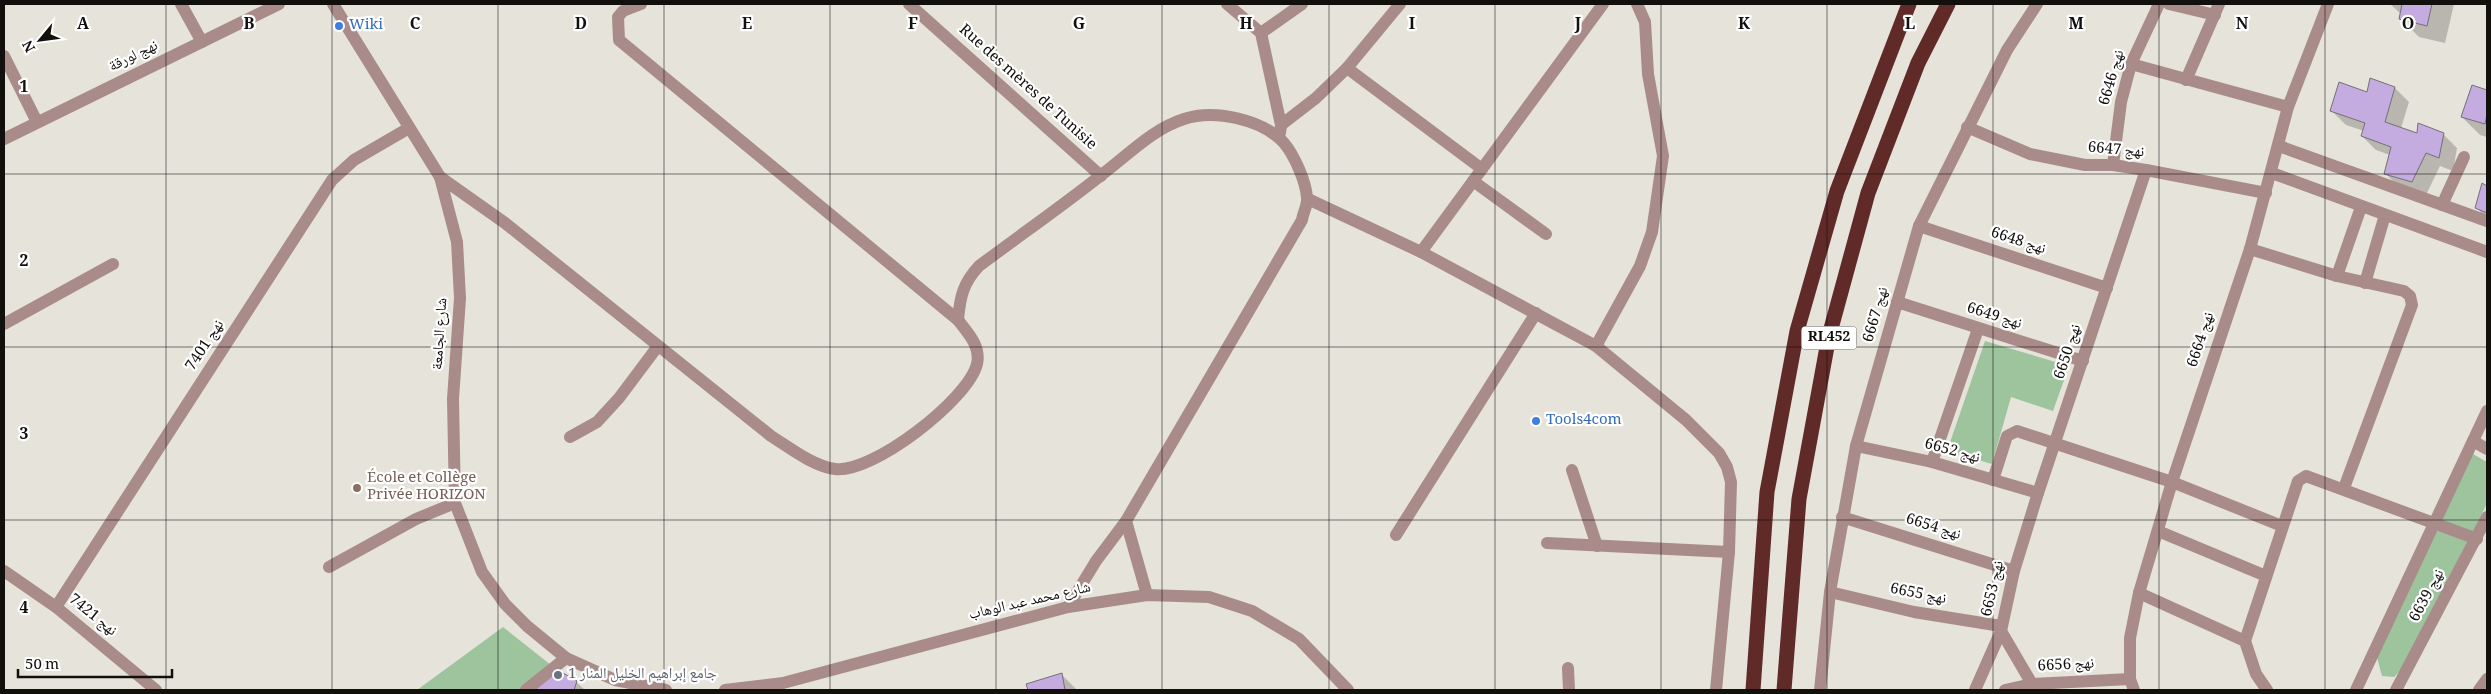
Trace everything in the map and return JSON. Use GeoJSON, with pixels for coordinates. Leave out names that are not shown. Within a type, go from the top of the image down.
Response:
{"type":"FeatureCollection","features":[{"type":"Feature","properties":{"kind":"highway","name":"RL452"},"geometry":{"type":"LineString","coordinates":[[1753,690],[1767,492],[1797,331],[1837,191],[1910,4]]}},
{"type":"Feature","properties":{"kind":"highway","name":"RL452"},"geometry":{"type":"LineString","coordinates":[[1784,690],[1799,499],[1830,336],[1868,192],[1918,63],[1948,4]]}},
{"type":"Feature","properties":{"kind":"street"},"geometry":{"type":"LineString","coordinates":[[181,4],[202,42]]}},
{"type":"Feature","properties":{"kind":"street","name":"نهج لورقة"},"geometry":{"type":"LineString","coordinates":[[4,139],[279,4]]}},
{"type":"Feature","properties":{"kind":"street","name":"شارع الجامعة"},"geometry":{"type":"LineString","coordinates":[[333,4],[440,177],[457,242],[460,298],[453,399],[455,502],[482,572],[505,604],[527,626],[566,658]]}},
{"type":"Feature","properties":{"kind":"street"},"geometry":{"type":"LineString","coordinates":[[440,177],[505,223],[771,436],[810,460],[835,469],[860,466],[927,426],[964,388],[977,364],[976,343],[958,320],[619,40],[618,18],[623,11],[641,4]]}},
{"type":"Feature","properties":{"kind":"street","name":"Rue des mères de Tunisie"},"geometry":{"type":"LineString","coordinates":[[909,4],[1101,176]]}},
{"type":"Feature","properties":{"kind":"street"},"geometry":{"type":"LineString","coordinates":[[1068,607],[1096,561],[1126,521],[1288,246],[1302,220],[1308,199],[1302,178],[1280,132],[1261,32],[1227,4]]}},
{"type":"Feature","properties":{"kind":"street"},"geometry":{"type":"LineString","coordinates":[[1261,32],[1302,4]]}},
{"type":"Feature","properties":{"kind":"street"},"geometry":{"type":"LineString","coordinates":[[1280,132],[1347,68],[1400,4]]}},
{"type":"Feature","properties":{"kind":"street"},"geometry":{"type":"LineString","coordinates":[[1421,252],[1603,4]]}},
{"type":"Feature","properties":{"kind":"street"},"geometry":{"type":"LineString","coordinates":[[1596,346],[1640,266],[1652,232],[1663,156],[1648,74],[1645,22],[1637,4]]}},
{"type":"Feature","properties":{"kind":"street","name":"نهج 6667"},"geometry":{"type":"LineString","coordinates":[[1820,690],[1830,592],[1856,446],[1919,226],[2008,50],[2037,4]]}},
{"type":"Feature","properties":{"kind":"street","name":"نهج 6646"},"geometry":{"type":"LineString","coordinates":[[2113,165],[2121,102],[2131,64],[2159,4]]}},
{"type":"Feature","properties":{"kind":"street"},"geometry":{"type":"LineString","coordinates":[[2170,4],[2217,9],[2186,80]]}},
{"type":"Feature","properties":{"kind":"street","name":"نهج 6664"},"geometry":{"type":"LineString","coordinates":[[2132,685],[2130,638],[2139,593],[2172,482],[2250,249],[2288,108],[2328,4]]}},
{"type":"Feature","properties":{"kind":"street"},"geometry":{"type":"LineString","coordinates":[[4,56],[37,122]]}},
{"type":"Feature","properties":{"kind":"street"},"geometry":{"type":"LineString","coordinates":[[2131,64],[2288,108]]}},
{"type":"Feature","properties":{"kind":"street"},"geometry":{"type":"LineString","coordinates":[[1347,68],[1482,169]]}},
{"type":"Feature","properties":{"kind":"street"},"geometry":{"type":"LineString","coordinates":[[958,320],[960,296],[967,279],[979,266],[1160,130],[1185,119],[1210,115],[1237,119],[1280,132]]}},
{"type":"Feature","properties":{"kind":"street","name":"نهج 7401"},"geometry":{"type":"LineString","coordinates":[[56,607],[332,180],[354,160],[409,128]]}},
{"type":"Feature","properties":{"kind":"street","name":"نهج 6647"},"geometry":{"type":"LineString","coordinates":[[1967,128],[2030,154],[2085,165],[2113,165],[2146,170],[2266,193]]}},
{"type":"Feature","properties":{"kind":"street"},"geometry":{"type":"LineString","coordinates":[[2279,146],[2487,221]]}},
{"type":"Feature","properties":{"kind":"street"},"geometry":{"type":"LineString","coordinates":[[2442,205],[2464,157]]}},
{"type":"Feature","properties":{"kind":"street","name":"نهج 6650"},"geometry":{"type":"LineString","coordinates":[[2038,494],[2146,170]]}},
{"type":"Feature","properties":{"kind":"street"},"geometry":{"type":"LineString","coordinates":[[2272,173],[2487,252]]}},
{"type":"Feature","properties":{"kind":"street"},"geometry":{"type":"LineString","coordinates":[[1473,181],[1546,234]]}},
{"type":"Feature","properties":{"kind":"street"},"geometry":{"type":"LineString","coordinates":[[1308,199],[1421,252],[1596,346],[1686,420],[1719,453],[1727,467],[1731,482],[1729,552],[1716,690]]}},
{"type":"Feature","properties":{"kind":"street"},"geometry":{"type":"LineString","coordinates":[[2337,276],[2361,207]]}},
{"type":"Feature","properties":{"kind":"street"},"geometry":{"type":"LineString","coordinates":[[2365,283],[2385,215]]}},
{"type":"Feature","properties":{"kind":"street","name":"نهج 6648"},"geometry":{"type":"LineString","coordinates":[[1919,226],[2107,288]]}},
{"type":"Feature","properties":{"kind":"street"},"geometry":{"type":"LineString","coordinates":[[2250,249],[2337,276],[2404,291],[2410,296],[2412,305],[2344,488]]}},
{"type":"Feature","properties":{"kind":"street"},"geometry":{"type":"LineString","coordinates":[[4,324],[113,264]]}},
{"type":"Feature","properties":{"kind":"street","name":"نهج 6649"},"geometry":{"type":"LineString","coordinates":[[1897,302],[2082,361]]}},
{"type":"Feature","properties":{"kind":"street"},"geometry":{"type":"LineString","coordinates":[[1396,535],[1536,313]]}},
{"type":"Feature","properties":{"kind":"street"},"geometry":{"type":"LineString","coordinates":[[1932,462],[1978,329]]}},
{"type":"Feature","properties":{"kind":"street"},"geometry":{"type":"LineString","coordinates":[[570,437],[602,417],[658,346]]}},
{"type":"Feature","properties":{"kind":"street"},"geometry":{"type":"LineString","coordinates":[[2356,690],[2487,411]]}},
{"type":"Feature","properties":{"kind":"street"},"geometry":{"type":"LineString","coordinates":[[1993,480],[2006,436],[2017,432],[2172,482],[2282,526]]}},
{"type":"Feature","properties":{"kind":"street"},"geometry":{"type":"LineString","coordinates":[[2472,441],[2487,449]]}},
{"type":"Feature","properties":{"kind":"street","name":"نهج 6652"},"geometry":{"type":"LineString","coordinates":[[1856,446],[1932,462],[2038,494]]}},
{"type":"Feature","properties":{"kind":"street"},"geometry":{"type":"LineString","coordinates":[[1572,470],[1597,546]]}},
{"type":"Feature","properties":{"kind":"street"},"geometry":{"type":"LineString","coordinates":[[2267,690],[2256,674],[2245,641],[2282,526],[2298,480],[2302,477],[2306,476],[2344,488],[2477,539]]}},
{"type":"Feature","properties":{"kind":"street","name":"نهج 6653"},"geometry":{"type":"LineString","coordinates":[[1975,690],[2001,628],[2014,571],[2038,494]]}},
{"type":"Feature","properties":{"kind":"street"},"geometry":{"type":"LineString","coordinates":[[329,567],[416,519],[455,502]]}},
{"type":"Feature","properties":{"kind":"street","name":"نهج 6654"},"geometry":{"type":"LineString","coordinates":[[1842,517],[2014,571]]}},
{"type":"Feature","properties":{"kind":"street","name":"نهج 6639"},"geometry":{"type":"LineString","coordinates":[[2396,690],[2487,518]]}},
{"type":"Feature","properties":{"kind":"street"},"geometry":{"type":"LineString","coordinates":[[1126,521],[1147,595]]}},
{"type":"Feature","properties":{"kind":"street"},"geometry":{"type":"LineString","coordinates":[[2158,531],[2266,576]]}},
{"type":"Feature","properties":{"kind":"street"},"geometry":{"type":"LineString","coordinates":[[1547,542],[1729,552]]}},
{"type":"Feature","properties":{"kind":"street","name":"نهج 7421"},"geometry":{"type":"LineString","coordinates":[[4,571],[56,607],[156,690]]}},
{"type":"Feature","properties":{"kind":"street","name":"نهج 6655"},"geometry":{"type":"LineString","coordinates":[[1830,592],[1914,612],[2001,628]]}},
{"type":"Feature","properties":{"kind":"street"},"geometry":{"type":"LineString","coordinates":[[2139,593],[2245,641]]}},
{"type":"Feature","properties":{"kind":"street","name":"شارع محمد عبد الوهاب"},"geometry":{"type":"LineString","coordinates":[[725,690],[783,683],[1068,607],[1147,595],[1209,597],[1252,611],[1299,639],[1348,690]]}},
{"type":"Feature","properties":{"kind":"street"},"geometry":{"type":"LineString","coordinates":[[2001,628],[2032,684]]}},
{"type":"Feature","properties":{"kind":"street"},"geometry":{"type":"LineString","coordinates":[[526,690],[566,658],[616,680],[666,690]]}},
{"type":"Feature","properties":{"kind":"street"},"geometry":{"type":"LineString","coordinates":[[1568,668],[1568,690]]}},
{"type":"Feature","properties":{"kind":"street"},"geometry":{"type":"LineString","coordinates":[[2479,690],[2487,679]]}},
{"type":"Feature","properties":{"kind":"street","name":"نهج 6656"},"geometry":{"type":"LineString","coordinates":[[2005,690],[2032,684],[2132,685]]}},
{"type":"Feature","properties":{"kind":"green space"},"geometry":{"type":"Polygon","coordinates":[[[1985,341],[2069,366],[2053,411],[2011,397],[1992,464],[1947,451],[1985,341]]]}},
{"type":"Feature","properties":{"kind":"green space"},"geometry":{"type":"Polygon","coordinates":[[[2473,454],[2487,462],[2487,503],[2473,533],[2441,520],[2473,454]]]}},
{"type":"Feature","properties":{"kind":"green space"},"geometry":{"type":"Polygon","coordinates":[[[2436,530],[2468,542],[2402,669],[2394,677],[2382,676],[2376,654],[2436,530]]]}},
{"type":"Feature","properties":{"kind":"green space"},"geometry":{"type":"Polygon","coordinates":[[[503,627],[556,669],[530,690],[417,690],[503,627]]]}},
{"type":"Feature","properties":{"kind":"building"},"geometry":{"type":"Polygon","coordinates":[[[2402,4],[2432,4],[2427,26],[2399,19],[2402,4]]]}},
{"type":"Feature","properties":{"kind":"building"},"geometry":{"type":"Polygon","coordinates":[[[2370,78],[2395,87],[2385,122],[2417,133],[2418,123],[2444,133],[2439,158],[2426,153],[2412,182],[2384,174],[2391,147],[2361,136],[2365,123],[2330,111],[2339,82],[2367,92],[2370,78]]]}},
{"type":"Feature","properties":{"kind":"building"},"geometry":{"type":"Polygon","coordinates":[[[2472,85],[2487,90],[2485,124],[2461,117],[2472,85]]]}},
{"type":"Feature","properties":{"kind":"building"},"geometry":{"type":"Polygon","coordinates":[[[2482,183],[2487,186],[2487,213],[2475,208],[2482,183]]]}},
{"type":"Feature","properties":{"kind":"building","name":"جامع إبراهيم الخليل المنار 1"},"geometry":{"type":"Polygon","coordinates":[[[556,669],[577,681],[574,690],[530,690],[556,669]]]}},
{"type":"Feature","properties":{"kind":"building"},"geometry":{"type":"Polygon","coordinates":[[[1062,673],[1065,690],[1028,690],[1026,684],[1062,673]]]}},
{"type":"Feature","properties":{"kind":"place","name":"Wiki"},"geometry":{"type":"Point","coordinates":[339,26]}},
{"type":"Feature","properties":{"kind":"place","name":"Tools4com"},"geometry":{"type":"Point","coordinates":[1536,421]}},
{"type":"Feature","properties":{"kind":"place","name":"École et Collège Privée HORIZON"},"geometry":{"type":"Point","coordinates":[357,488]}},
{"type":"Feature","properties":{"kind":"place","name":"جامع إبراهيم الخليل المنار 1"},"geometry":{"type":"Point","coordinates":[558,675]}}]}
